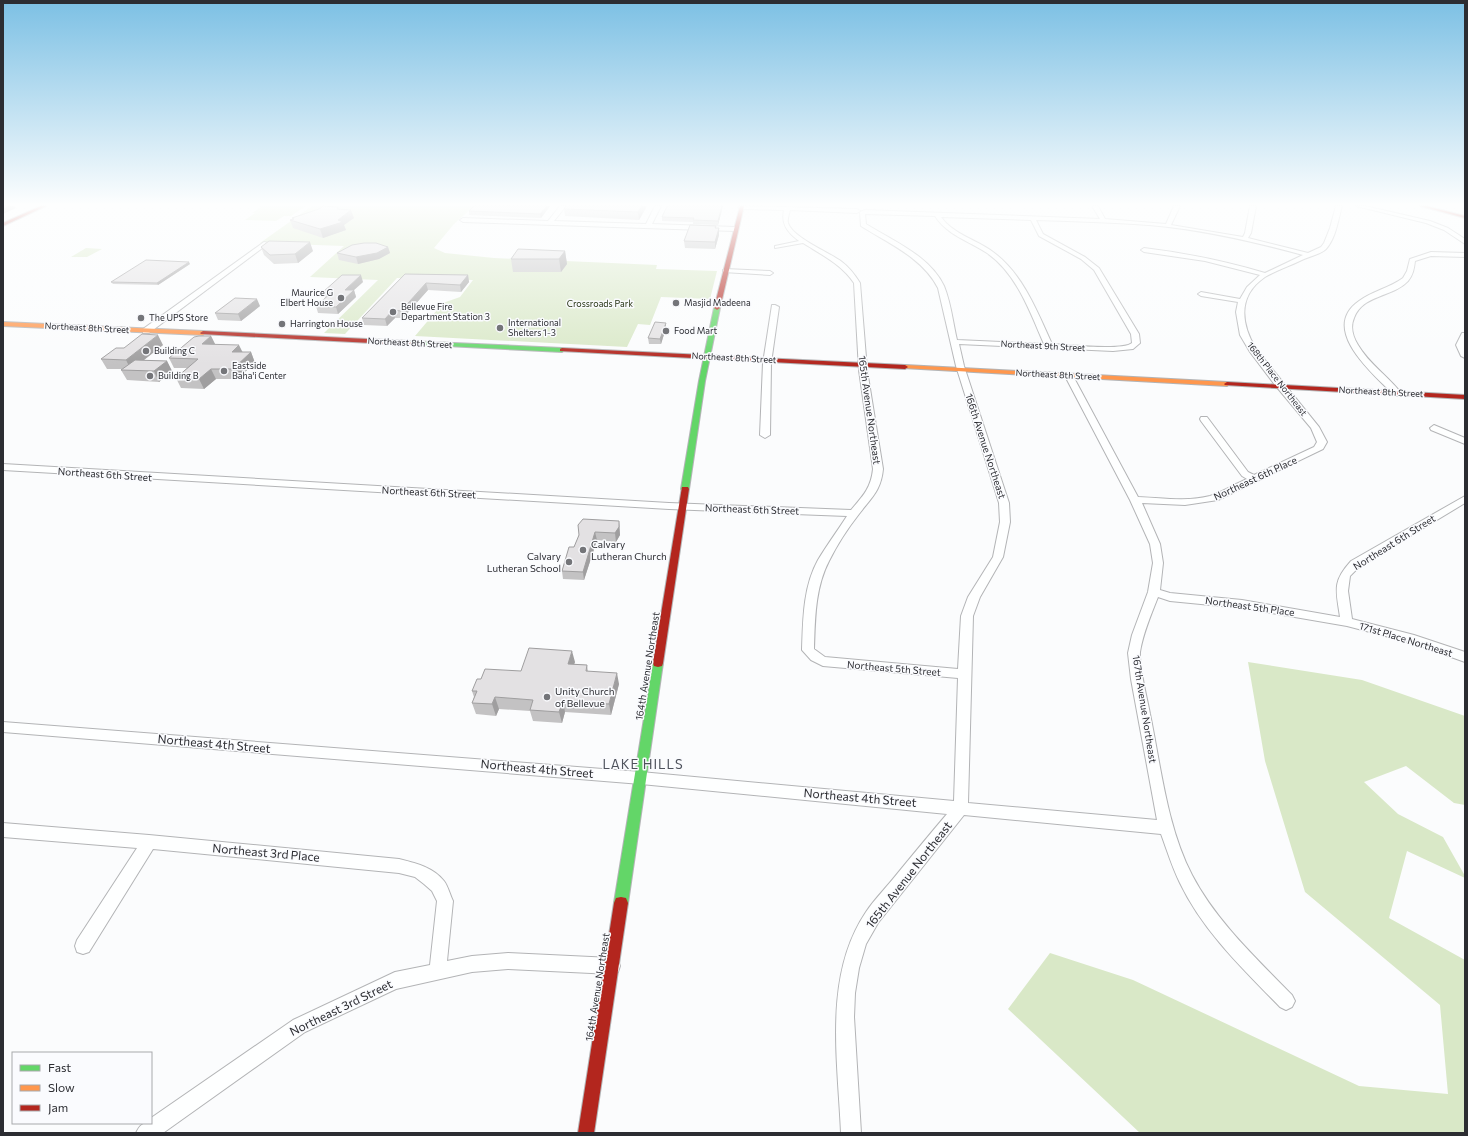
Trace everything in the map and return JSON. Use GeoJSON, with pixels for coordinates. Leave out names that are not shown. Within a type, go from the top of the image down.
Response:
{"type":"FeatureCollection","features":[{"type":"Feature","properties":{"kind":"street"},"geometry":{"type":"LineString","coordinates":[[146,331],[245,259]]}},
{"type":"Feature","properties":{"kind":"street","name":"164th Avenue Northeast"},"geometry":{"type":"LineString","coordinates":[[586,1133],[707,356],[728,259]]}},
{"type":"Feature","properties":{"kind":"street","name":"165th Avenue Northeast"},"geometry":{"type":"LineString","coordinates":[[823,661],[814,658],[808,650],[810,604],[815,582],[823,561],[854,513],[873,490],[878,469],[863,364],[858,290],[854,276],[843,265],[834,259]]}},
{"type":"Feature","properties":{"kind":"street","name":"166th Avenue Northeast"},"geometry":{"type":"LineString","coordinates":[[917,259],[932,274],[941,288],[961,370],[1004,503],[1005,522],[998,557],[974,597],[967,616],[961,808]]}},
{"type":"Feature","properties":{"kind":"street"},"geometry":{"type":"LineString","coordinates":[[997,259],[1011,272],[1020,285],[1049,347]]}},
{"type":"Feature","properties":{"kind":"street","name":"Northeast 9th Street"},"geometry":{"type":"LineString","coordinates":[[954,342],[1113,349],[1132,347],[1136,345],[1138,340],[1135,334],[1093,266],[1081,259]]}},
{"type":"Feature","properties":{"kind":"street"},"geometry":{"type":"LineString","coordinates":[[1206,259],[1265,275]]}},
{"type":"Feature","properties":{"kind":"street"},"geometry":{"type":"LineString","coordinates":[[1201,294],[1242,302],[1249,288],[1265,275],[1299,259]]}},
{"type":"Feature","properties":{"kind":"street"},"geometry":{"type":"LineString","coordinates":[[1397,393],[1356,349],[1349,331],[1350,317],[1355,308],[1366,299],[1407,277],[1410,272],[1412,260],[1414,259]]}},
{"type":"Feature","properties":{"kind":"street"},"geometry":{"type":"LineString","coordinates":[[725,271],[770,273]]}},
{"type":"Feature","properties":{"kind":"street","name":"168th Place Northeast"},"geometry":{"type":"LineString","coordinates":[[1242,302],[1240,312],[1244,335],[1253,350],[1315,427],[1322,442]]}},
{"type":"Feature","properties":{"kind":"street"},"geometry":{"type":"LineString","coordinates":[[765,435],[768,360],[775,307]]}},
{"type":"Feature","properties":{"kind":"street","name":"Northeast 8th Street"},"geometry":{"type":"LineString","coordinates":[[3,324],[707,356],[1465,397]]}},
{"type":"Feature","properties":{"kind":"street"},"geometry":{"type":"LineString","coordinates":[[1465,335],[1460,345],[1465,356]]}},
{"type":"Feature","properties":{"kind":"street","name":"167th Avenue Northeast"},"geometry":{"type":"LineString","coordinates":[[1069,376],[1135,500],[1155,544],[1158,562],[1154,592],[1138,635],[1134,653],[1137,679],[1166,828],[1186,879],[1208,914],[1235,949],[1286,1001]]}},
{"type":"Feature","properties":{"kind":"street"},"geometry":{"type":"LineString","coordinates":[[1204,419],[1245,474],[1254,478]]}},
{"type":"Feature","properties":{"kind":"street"},"geometry":{"type":"LineString","coordinates":[[1434,428],[1465,441]]}},
{"type":"Feature","properties":{"kind":"street","name":"Northeast 6th Place"},"geometry":{"type":"LineString","coordinates":[[1135,500],[1200,501],[1231,491],[1254,478],[1318,449],[1322,442]]}},
{"type":"Feature","properties":{"kind":"street","name":"Northeast 6th Street"},"geometry":{"type":"LineString","coordinates":[[3,467],[683,506],[854,513]]}},
{"type":"Feature","properties":{"kind":"street","name":"Northeast 6th Street"},"geometry":{"type":"LineString","coordinates":[[1347,622],[1342,591],[1345,575],[1355,564],[1465,499]]}},
{"type":"Feature","properties":{"kind":"street","name":"Northeast 5th Place"},"geometry":{"type":"LineString","coordinates":[[1154,592],[1170,597],[1242,604],[1347,622]]}},
{"type":"Feature","properties":{"kind":"street","name":"171st Place Northeast"},"geometry":{"type":"LineString","coordinates":[[1347,622],[1414,639],[1465,657]]}},
{"type":"Feature","properties":{"kind":"street","name":"Northeast 5th Street"},"geometry":{"type":"LineString","coordinates":[[823,661],[964,674]]}},
{"type":"Feature","properties":{"kind":"street","name":"Northeast 4th Street"},"geometry":{"type":"LineString","coordinates":[[3,727],[641,778],[1166,828]]}},
{"type":"Feature","properties":{"kind":"street","name":"165th Avenue Northeast"},"geometry":{"type":"LineString","coordinates":[[851,1133],[845,1017],[846,993],[850,968],[859,941],[872,917],[961,808]]}},
{"type":"Feature","properties":{"kind":"street","name":"Northeast 3rd Place"},"geometry":{"type":"LineString","coordinates":[[3,830],[149,842],[399,866],[418,871],[438,886],[445,901],[438,970]]}},
{"type":"Feature","properties":{"kind":"street"},"geometry":{"type":"LineString","coordinates":[[83,946],[149,842]]}},
{"type":"Feature","properties":{"kind":"street","name":"Northeast 3rd Street"},"geometry":{"type":"LineString","coordinates":[[146,1133],[299,1026],[395,981],[438,970],[472,964],[508,961],[612,966]]}},
{"type":"Feature","properties":{"kind":"green space","name":"Crossroads Park"},"geometry":{"type":"Polygon","coordinates":[[[330,259],[518,259],[657,265],[656,269],[717,271],[710,299],[661,297],[650,325],[638,324],[627,347],[415,336],[443,303],[460,297],[473,280],[397,278],[345,334],[324,333],[378,280],[310,277],[330,259]]]}},
{"type":"Feature","properties":{"kind":"green space"},"geometry":{"type":"Polygon","coordinates":[[[1248,662],[1362,680],[1465,716],[1465,805],[1454,803],[1406,766],[1364,782],[1398,814],[1443,837],[1465,876],[1465,878],[1407,851],[1389,918],[1465,960],[1465,1133],[1140,1133],[1008,1009],[1050,953],[1133,980],[1359,1086],[1448,1094],[1440,1005],[1305,892],[1265,761],[1248,662]]]}},
{"type":"Feature","properties":{"kind":"building"},"geometry":{"type":"Polygon","coordinates":[[[146,260],[189,262],[157,283],[111,282],[146,260]]]}},
{"type":"Feature","properties":{"kind":"building"},"geometry":{"type":"Polygon","coordinates":[[[405,274],[468,275],[460,285],[426,283],[401,311],[393,310],[385,319],[362,318],[405,274]]]}},
{"type":"Feature","properties":{"kind":"building"},"geometry":{"type":"Polygon","coordinates":[[[342,275],[361,275],[345,290],[354,290],[336,307],[316,306],[331,293],[323,292],[342,275]]]}},
{"type":"Feature","properties":{"kind":"building"},"geometry":{"type":"Polygon","coordinates":[[[235,298],[257,299],[238,314],[215,313],[235,298]]]}},
{"type":"Feature","properties":{"kind":"building"},"geometry":{"type":"Polygon","coordinates":[[[655,322],[666,323],[660,339],[648,338],[655,322]]]}},
{"type":"Feature","properties":{"kind":"building"},"geometry":{"type":"Polygon","coordinates":[[[142,334],[158,335],[126,360],[101,359],[116,348],[124,348],[142,334]]]}},
{"type":"Feature","properties":{"kind":"building"},"geometry":{"type":"Polygon","coordinates":[[[211,336],[202,344],[239,345],[232,352],[251,352],[233,369],[211,369],[199,379],[176,378],[198,359],[169,358],[194,337],[211,336]]]}},
{"type":"Feature","properties":{"kind":"building"},"geometry":{"type":"Polygon","coordinates":[[[135,360],[167,361],[154,371],[121,370],[135,360]]]}},
{"type":"Feature","properties":{"kind":"building"},"geometry":{"type":"Polygon","coordinates":[[[583,519],[619,521],[619,527],[615,533],[595,532],[583,572],[562,571],[569,547],[574,547],[579,535],[578,525],[583,519]]]}},
{"type":"Feature","properties":{"kind":"building","name":"Unity Church of Bellevue"},"geometry":{"type":"Polygon","coordinates":[[[529,648],[572,651],[568,664],[587,665],[586,671],[617,673],[609,704],[563,701],[559,712],[530,710],[533,700],[495,697],[492,704],[472,703],[477,691],[472,691],[477,679],[481,679],[485,669],[521,671],[529,648]]]}},
{"type":"Feature","properties":{"kind":"traffic: fast"},"geometry":{"type":"LineString","coordinates":[[685,489],[702,381],[717,308]]}},
{"type":"Feature","properties":{"kind":"traffic: fast"},"geometry":{"type":"LineString","coordinates":[[409,343],[562,350]]}},
{"type":"Feature","properties":{"kind":"traffic: fast"},"geometry":{"type":"LineString","coordinates":[[621,903],[658,663]]}},
{"type":"Feature","properties":{"kind":"traffic: slow"},"geometry":{"type":"LineString","coordinates":[[3,324],[203,333]]}},
{"type":"Feature","properties":{"kind":"traffic: slow"},"geometry":{"type":"LineString","coordinates":[[905,367],[1227,384]]}},
{"type":"Feature","properties":{"kind":"traffic: jam"},"geometry":{"type":"LineString","coordinates":[[717,308],[729,259]]}},
{"type":"Feature","properties":{"kind":"traffic: jam"},"geometry":{"type":"LineString","coordinates":[[203,333],[409,343]]}},
{"type":"Feature","properties":{"kind":"traffic: jam"},"geometry":{"type":"LineString","coordinates":[[562,350],[905,367]]}},
{"type":"Feature","properties":{"kind":"traffic: jam"},"geometry":{"type":"LineString","coordinates":[[1227,384],[1465,397]]}},
{"type":"Feature","properties":{"kind":"traffic: jam"},"geometry":{"type":"LineString","coordinates":[[658,663],[685,489]]}},
{"type":"Feature","properties":{"kind":"traffic: jam"},"geometry":{"type":"LineString","coordinates":[[586,1133],[621,903]]}},
{"type":"Feature","properties":{"kind":"place","name":"Maurice G Elbert House"},"geometry":{"type":"Point","coordinates":[341,298]}},
{"type":"Feature","properties":{"kind":"place","name":"Masjid Madeena"},"geometry":{"type":"Point","coordinates":[676,303]}},
{"type":"Feature","properties":{"kind":"place","name":"Bellevue Fire Department Station 3"},"geometry":{"type":"Point","coordinates":[393,312]}},
{"type":"Feature","properties":{"kind":"place","name":"The UPS Store"},"geometry":{"type":"Point","coordinates":[141,318]}},
{"type":"Feature","properties":{"kind":"place","name":"Harrington House"},"geometry":{"type":"Point","coordinates":[282,324]}},
{"type":"Feature","properties":{"kind":"place","name":"International Shelters 1-3"},"geometry":{"type":"Point","coordinates":[500,328]}},
{"type":"Feature","properties":{"kind":"place","name":"Food Mart"},"geometry":{"type":"Point","coordinates":[666,331]}},
{"type":"Feature","properties":{"kind":"place","name":"Building C"},"geometry":{"type":"Point","coordinates":[146,351]}},
{"type":"Feature","properties":{"kind":"place","name":"Eastside Baha'i Center"},"geometry":{"type":"Point","coordinates":[224,371]}},
{"type":"Feature","properties":{"kind":"place","name":"Building B"},"geometry":{"type":"Point","coordinates":[150,376]}},
{"type":"Feature","properties":{"kind":"place","name":"Calvary Lutheran Church"},"geometry":{"type":"Point","coordinates":[583,550]}},
{"type":"Feature","properties":{"kind":"place","name":"Calvary Lutheran School"},"geometry":{"type":"Point","coordinates":[569,562]}},
{"type":"Feature","properties":{"kind":"place","name":"Unity Church of Bellevue"},"geometry":{"type":"Point","coordinates":[547,697]}},
{"type":"Feature","properties":{"kind":"district","name":"LAKE HILLS"},"geometry":{"type":"Point","coordinates":[643,764]}}]}
